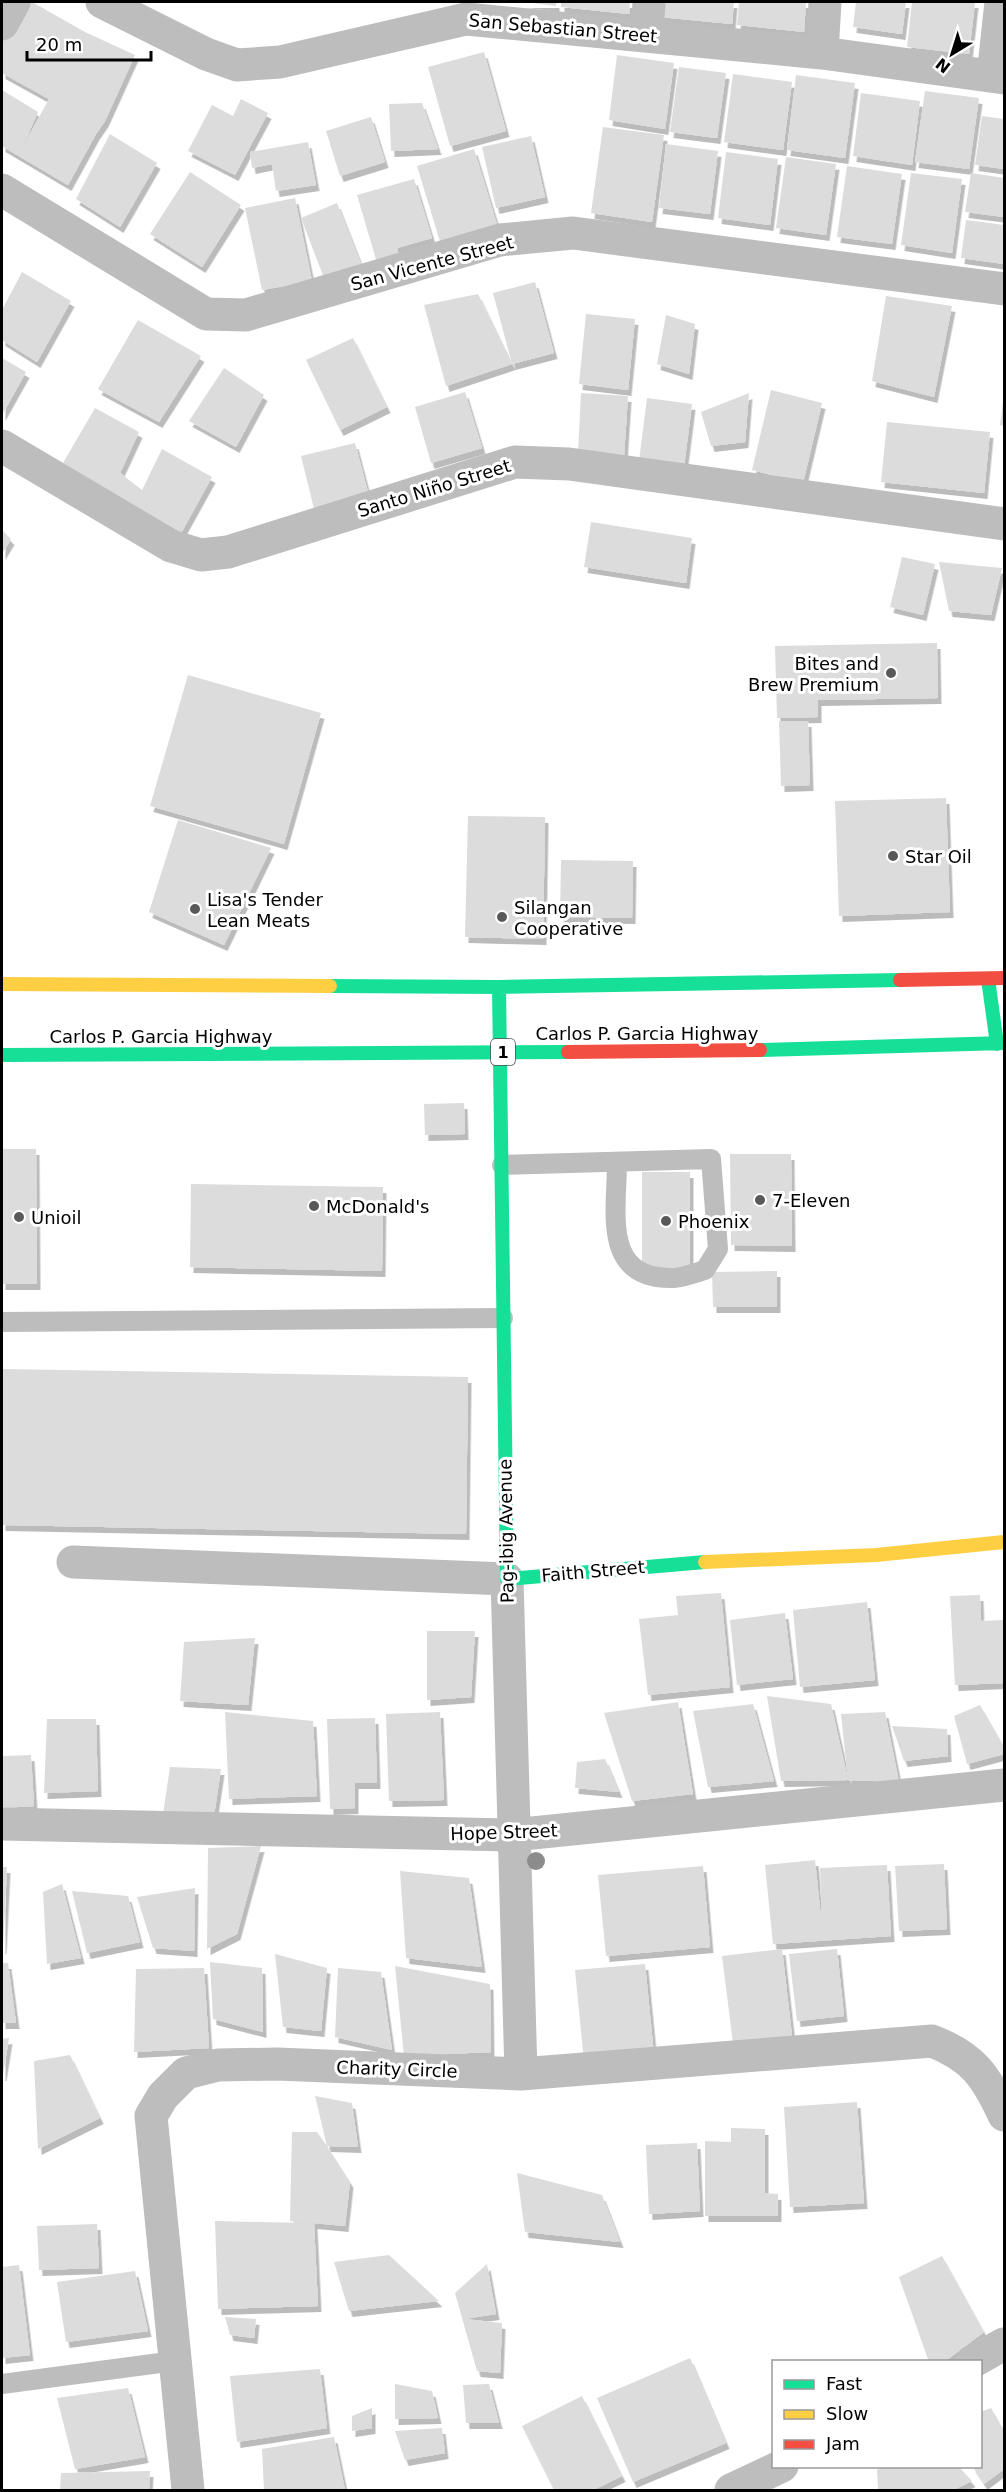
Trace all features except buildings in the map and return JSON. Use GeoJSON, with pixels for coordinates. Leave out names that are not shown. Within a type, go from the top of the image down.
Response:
{"type":"FeatureCollection","features":[{"type":"Feature","properties":{"kind":"main road"},"geometry":{"type":"LineString","coordinates":[[2,984],[499,987],[1005,978]]}},
{"type":"Feature","properties":{"kind":"main road"},"geometry":{"type":"LineString","coordinates":[[988,979],[1001,1043]]}},
{"type":"Feature","properties":{"kind":"main road","name":"Pag-ibig Avenue"},"geometry":{"type":"LineString","coordinates":[[499,987],[507,1579]]}},
{"type":"Feature","properties":{"kind":"main road","name":"Carlos P. Garcia Highway"},"geometry":{"type":"LineString","coordinates":[[2,1055],[825,1050],[1001,1043]]}},
{"type":"Feature","properties":{"kind":"main road","name":"Faith Street"},"geometry":{"type":"LineString","coordinates":[[507,1579],[688,1563],[876,1555],[1005,1542]]}},
{"type":"Feature","properties":{"kind":"street"},"geometry":{"type":"LineString","coordinates":[[2,24],[14,2]]}},
{"type":"Feature","properties":{"kind":"street","name":"San Sebastian Street"},"geometry":{"type":"LineString","coordinates":[[102,2],[206,54],[237,65],[280,62],[466,10],[647,35],[822,53],[999,77]]}},
{"type":"Feature","properties":{"kind":"street"},"geometry":{"type":"LineString","coordinates":[[647,35],[649,2]]}},
{"type":"Feature","properties":{"kind":"street"},"geometry":{"type":"LineString","coordinates":[[822,53],[825,2]]}},
{"type":"Feature","properties":{"kind":"street"},"geometry":{"type":"LineString","coordinates":[[999,77],[1000,2]]}},
{"type":"Feature","properties":{"kind":"street","name":"San Vicente Street"},"geometry":{"type":"LineString","coordinates":[[2,190],[206,314],[246,315],[500,240],[573,233],[1005,289]]}},
{"type":"Feature","properties":{"kind":"street","name":"Santo Niño Street"},"geometry":{"type":"LineString","coordinates":[[2,446],[171,546],[201,555],[228,552],[515,462],[568,464],[1005,524]]}},
{"type":"Feature","properties":{"kind":"street","name":"Faith Street"},"geometry":{"type":"LineString","coordinates":[[73,1562],[507,1579]]}},
{"type":"Feature","properties":{"kind":"street","name":"Pag-ibig Avenue"},"geometry":{"type":"LineString","coordinates":[[507,1579],[521,2074]]}},
{"type":"Feature","properties":{"kind":"street","name":"Hope Street"},"geometry":{"type":"LineString","coordinates":[[2,1824],[513,1835],[1005,1785]]}},
{"type":"Feature","properties":{"kind":"street","name":"Charity Circle"},"geometry":{"type":"LineString","coordinates":[[188,2490],[151,2116],[164,2096],[186,2073],[218,2066],[277,2064],[521,2074],[932,2041],[952,2049],[974,2065],[990,2085],[1005,2115]]}},
{"type":"Feature","properties":{"kind":"street"},"geometry":{"type":"LineString","coordinates":[[974,2360],[1005,2344]]}},
{"type":"Feature","properties":{"kind":"street"},"geometry":{"type":"LineString","coordinates":[[731,2490],[777,2477]]}},
{"type":"Feature","properties":{"kind":"lane"},"geometry":{"type":"LineString","coordinates":[[502,1166],[617,1162],[711,1159],[718,1249],[705,1270],[675,1278],[647,1275],[628,1265],[618,1245],[617,1162]]}},
{"type":"Feature","properties":{"kind":"lane"},"geometry":{"type":"LineString","coordinates":[[2,1322],[504,1318]]}},
{"type":"Feature","properties":{"kind":"lane"},"geometry":{"type":"LineString","coordinates":[[2,2384],[175,2361]]}},
{"type":"Feature","properties":{"kind":"traffic: fast"},"geometry":{"type":"LineString","coordinates":[[988,979],[997,1044]]}},
{"type":"Feature","properties":{"kind":"traffic: fast"},"geometry":{"type":"LineString","coordinates":[[330,986],[499,987],[900,980]]}},
{"type":"Feature","properties":{"kind":"traffic: fast"},"geometry":{"type":"LineString","coordinates":[[499,987],[507,1579],[705,1562]]}},
{"type":"Feature","properties":{"kind":"traffic: fast"},"geometry":{"type":"LineString","coordinates":[[760,1050],[1004,1043]]}},
{"type":"Feature","properties":{"kind":"traffic: fast"},"geometry":{"type":"LineString","coordinates":[[2,1055],[568,1052]]}},
{"type":"Feature","properties":{"kind":"traffic: slow"},"geometry":{"type":"LineString","coordinates":[[2,984],[330,986]]}},
{"type":"Feature","properties":{"kind":"traffic: slow"},"geometry":{"type":"LineString","coordinates":[[705,1562],[876,1555],[1004,1542]]}},
{"type":"Feature","properties":{"kind":"traffic: jam"},"geometry":{"type":"LineString","coordinates":[[900,980],[1004,978]]}},
{"type":"Feature","properties":{"kind":"traffic: jam"},"geometry":{"type":"LineString","coordinates":[[568,1052],[760,1050]]}},
{"type":"Feature","properties":{"kind":"place","name":"Bites and Brew Premium"},"geometry":{"type":"Point","coordinates":[891,673]}},
{"type":"Feature","properties":{"kind":"place","name":"Star Oil"},"geometry":{"type":"Point","coordinates":[893,856]}},
{"type":"Feature","properties":{"kind":"place","name":"Lisa's Tender Lean Meats"},"geometry":{"type":"Point","coordinates":[195,909]}},
{"type":"Feature","properties":{"kind":"place","name":"Silangan Cooperative"},"geometry":{"type":"Point","coordinates":[502,917]}},
{"type":"Feature","properties":{"kind":"place","name":"7-Eleven"},"geometry":{"type":"Point","coordinates":[760,1200]}},
{"type":"Feature","properties":{"kind":"place","name":"McDonald's"},"geometry":{"type":"Point","coordinates":[314,1206]}},
{"type":"Feature","properties":{"kind":"place","name":"Unioil"},"geometry":{"type":"Point","coordinates":[19,1217]}},
{"type":"Feature","properties":{"kind":"place","name":"Phoenix"},"geometry":{"type":"Point","coordinates":[666,1221]}}]}
